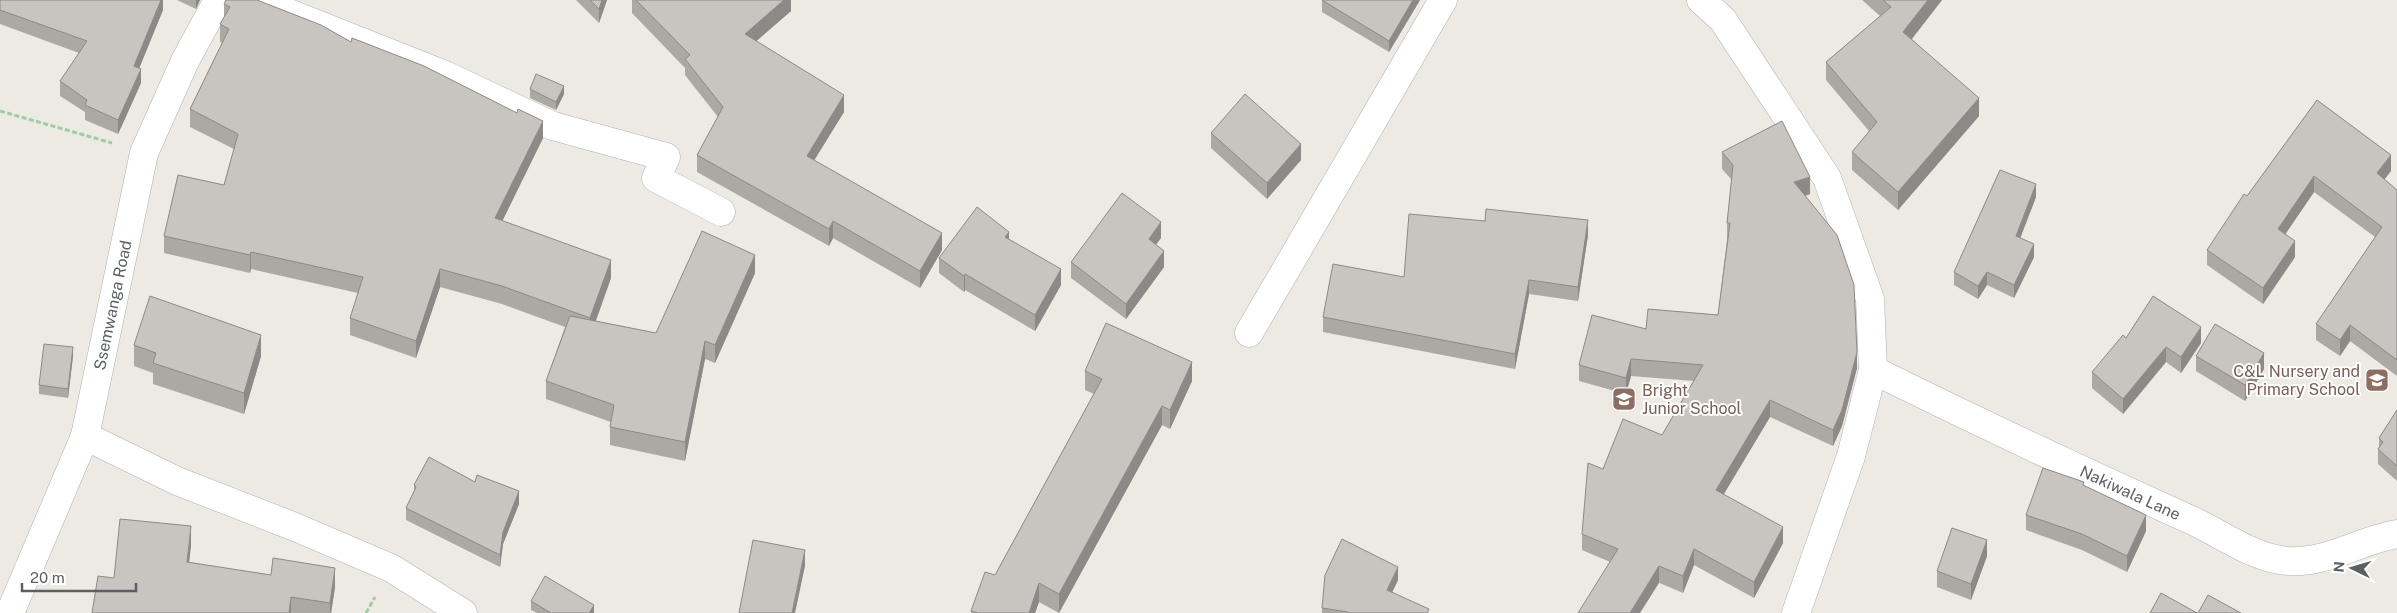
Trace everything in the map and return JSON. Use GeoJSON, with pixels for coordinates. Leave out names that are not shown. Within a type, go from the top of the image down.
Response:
{"type":"FeatureCollection","features":[{"type":"Feature","properties":{"kind":"street","name":"Ssemwanga Road"},"geometry":{"type":"LineString","coordinates":[[10,613],[85,436],[144,153],[185,61],[218,0]]}},
{"type":"Feature","properties":{"kind":"street"},"geometry":{"type":"LineString","coordinates":[[256,0],[445,74],[553,126],[666,156],[656,178],[721,212]]}},
{"type":"Feature","properties":{"kind":"street"},"geometry":{"type":"LineString","coordinates":[[1248,333],[1443,0]]}},
{"type":"Feature","properties":{"kind":"street"},"geometry":{"type":"LineString","coordinates":[[1701,0],[1723,20],[1827,178],[1870,299],[1873,370],[1851,456],[1796,613]]}},
{"type":"Feature","properties":{"kind":"street","name":"Nakiwala Lane"},"geometry":{"type":"LineString","coordinates":[[1873,370],[2042,453],[2204,526],[2266,558],[2289,562],[2320,559],[2381,537],[2397,534]]}},
{"type":"Feature","properties":{"kind":"street"},"geometry":{"type":"LineString","coordinates":[[85,436],[177,481],[295,527],[391,568],[463,613]]}},
{"type":"Feature","properties":{"kind":"path"},"geometry":{"type":"LineString","coordinates":[[0,110],[144,153]]}},
{"type":"Feature","properties":{"kind":"building"},"geometry":{"type":"Polygon","coordinates":[[[0,0],[161,0],[134,66],[141,69],[118,120],[85,105],[87,100],[60,81],[87,41],[0,10],[0,0]]]}},
{"type":"Feature","properties":{"kind":"building"},"geometry":{"type":"Polygon","coordinates":[[[226,0],[257,0],[321,25],[351,42],[352,38],[424,66],[517,113],[518,109],[543,121],[495,218],[611,260],[590,318],[502,286],[440,269],[416,341],[350,318],[363,277],[251,252],[250,255],[164,236],[178,175],[224,185],[238,134],[190,109],[229,29],[220,24],[230,7],[224,4],[226,0]]]}},
{"type":"Feature","properties":{"kind":"building"},"geometry":{"type":"Polygon","coordinates":[[[590,0],[602,0],[599,9],[590,0]]]}},
{"type":"Feature","properties":{"kind":"building"},"geometry":{"type":"Polygon","coordinates":[[[636,0],[784,0],[745,34],[844,95],[807,156],[942,233],[920,271],[833,221],[829,229],[697,155],[723,107],[685,59],[690,55],[636,0]]]}},
{"type":"Feature","properties":{"kind":"building"},"geometry":{"type":"Polygon","coordinates":[[[1322,0],[1413,0],[1389,41],[1322,0]]]}},
{"type":"Feature","properties":{"kind":"building"},"geometry":{"type":"Polygon","coordinates":[[[1883,0],[1928,0],[1903,32],[1979,98],[1898,192],[1852,152],[1877,122],[1826,62],[1891,7],[1883,0]]]}},
{"type":"Feature","properties":{"kind":"building"},"geometry":{"type":"Polygon","coordinates":[[[536,74],[564,86],[556,102],[530,89],[536,74]]]}},
{"type":"Feature","properties":{"kind":"building"},"geometry":{"type":"Polygon","coordinates":[[[1245,94],[1301,144],[1267,183],[1211,133],[1245,94]]]}},
{"type":"Feature","properties":{"kind":"building"},"geometry":{"type":"Polygon","coordinates":[[[2317,100],[2391,155],[2377,173],[2397,190],[2397,360],[2350,325],[2340,340],[2316,324],[2382,227],[2314,176],[2278,229],[2295,241],[2263,288],[2207,250],[2244,194],[2247,196],[2317,100]]]}},
{"type":"Feature","properties":{"kind":"building"},"geometry":{"type":"Polygon","coordinates":[[[1782,121],[1810,177],[1794,182],[1837,235],[1854,285],[1857,352],[1842,410],[1833,430],[1770,400],[1716,490],[1783,527],[1754,582],[1694,549],[1683,576],[1659,566],[1630,613],[1578,613],[1618,549],[1582,534],[1588,463],[1603,469],[1623,419],[1662,435],[1703,365],[1631,359],[1626,378],[1579,365],[1592,315],[1646,329],[1648,309],[1718,315],[1730,223],[1727,223],[1733,165],[1722,152],[1782,121]]]}},
{"type":"Feature","properties":{"kind":"building"},"geometry":{"type":"Polygon","coordinates":[[[2000,170],[2036,184],[2016,236],[2034,244],[2014,285],[1987,272],[1978,286],[1954,272],[2000,170]]]}},
{"type":"Feature","properties":{"kind":"building"},"geometry":{"type":"Polygon","coordinates":[[[1122,193],[1161,222],[1149,239],[1164,251],[1126,304],[1071,262],[1122,193]]]}},
{"type":"Feature","properties":{"kind":"building"},"geometry":{"type":"Polygon","coordinates":[[[977,207],[1009,232],[1005,237],[1061,269],[1035,315],[965,274],[964,276],[939,258],[977,207]]]}},
{"type":"Feature","properties":{"kind":"building"},"geometry":{"type":"Polygon","coordinates":[[[1486,209],[1588,220],[1578,287],[1529,280],[1515,354],[1323,317],[1333,264],[1404,277],[1409,214],[1485,221],[1486,209]]]}},
{"type":"Feature","properties":{"kind":"building"},"geometry":{"type":"Polygon","coordinates":[[[702,231],[755,255],[715,345],[705,341],[685,442],[610,427],[614,405],[546,381],[570,316],[656,333],[702,231]]]}},
{"type":"Feature","properties":{"kind":"building"},"geometry":{"type":"Polygon","coordinates":[[[150,296],[261,335],[244,393],[153,363],[156,353],[134,345],[150,296]]]}},
{"type":"Feature","properties":{"kind":"building"},"geometry":{"type":"Polygon","coordinates":[[[2153,296],[2201,327],[2181,357],[2166,347],[2123,399],[2092,372],[2123,335],[2126,338],[2153,296]]]}},
{"type":"Feature","properties":{"kind":"building"},"geometry":{"type":"Polygon","coordinates":[[[1106,323],[1192,362],[1170,410],[1162,406],[1059,594],[1039,583],[1029,613],[978,613],[971,611],[985,572],[995,575],[1102,379],[1085,371],[1106,323]]]}},
{"type":"Feature","properties":{"kind":"building"},"geometry":{"type":"Polygon","coordinates":[[[2215,324],[2264,353],[2245,385],[2196,356],[2215,324]]]}},
{"type":"Feature","properties":{"kind":"building"},"geometry":{"type":"Polygon","coordinates":[[[44,344],[73,347],[68,389],[39,385],[44,344]]]}},
{"type":"Feature","properties":{"kind":"building"},"geometry":{"type":"Polygon","coordinates":[[[2397,410],[2397,466],[2378,449],[2383,442],[2379,438],[2397,410]]]}},
{"type":"Feature","properties":{"kind":"building"},"geometry":{"type":"Polygon","coordinates":[[[429,457],[475,482],[477,475],[519,491],[503,532],[500,555],[406,508],[416,487],[414,485],[429,457]]]}},
{"type":"Feature","properties":{"kind":"building"},"geometry":{"type":"Polygon","coordinates":[[[2043,468],[2084,482],[2083,485],[2146,515],[2127,556],[2082,534],[2026,515],[2043,468]]]}},
{"type":"Feature","properties":{"kind":"building"},"geometry":{"type":"Polygon","coordinates":[[[120,519],[191,526],[187,562],[271,575],[273,558],[335,568],[330,603],[291,597],[289,613],[92,613],[98,576],[114,578],[120,519]]]}},
{"type":"Feature","properties":{"kind":"building"},"geometry":{"type":"Polygon","coordinates":[[[1952,528],[1987,540],[1971,584],[1937,571],[1952,528]]]}},
{"type":"Feature","properties":{"kind":"building"},"geometry":{"type":"Polygon","coordinates":[[[1342,539],[1398,567],[1387,590],[1429,609],[1427,613],[1348,613],[1322,608],[1325,575],[1342,539]]]}},
{"type":"Feature","properties":{"kind":"building"},"geometry":{"type":"Polygon","coordinates":[[[753,540],[805,550],[792,613],[739,613],[753,540]]]}},
{"type":"Feature","properties":{"kind":"building"},"geometry":{"type":"Polygon","coordinates":[[[545,576],[594,605],[589,613],[551,613],[531,601],[545,576]]]}},
{"type":"Feature","properties":{"kind":"building"},"geometry":{"type":"Polygon","coordinates":[[[2161,593],[2197,613],[2150,613],[2161,593]]]}},
{"type":"Feature","properties":{"kind":"building"},"geometry":{"type":"Polygon","coordinates":[[[2208,595],[2241,613],[2198,613],[2208,595]]]}},
{"type":"Feature","properties":{"kind":"place","name":"C&L Nursery and Primary School"},"geometry":{"type":"Point","coordinates":[2377,380]}},
{"type":"Feature","properties":{"kind":"place","name":"Bright Junior School"},"geometry":{"type":"Point","coordinates":[1624,399]}}]}
